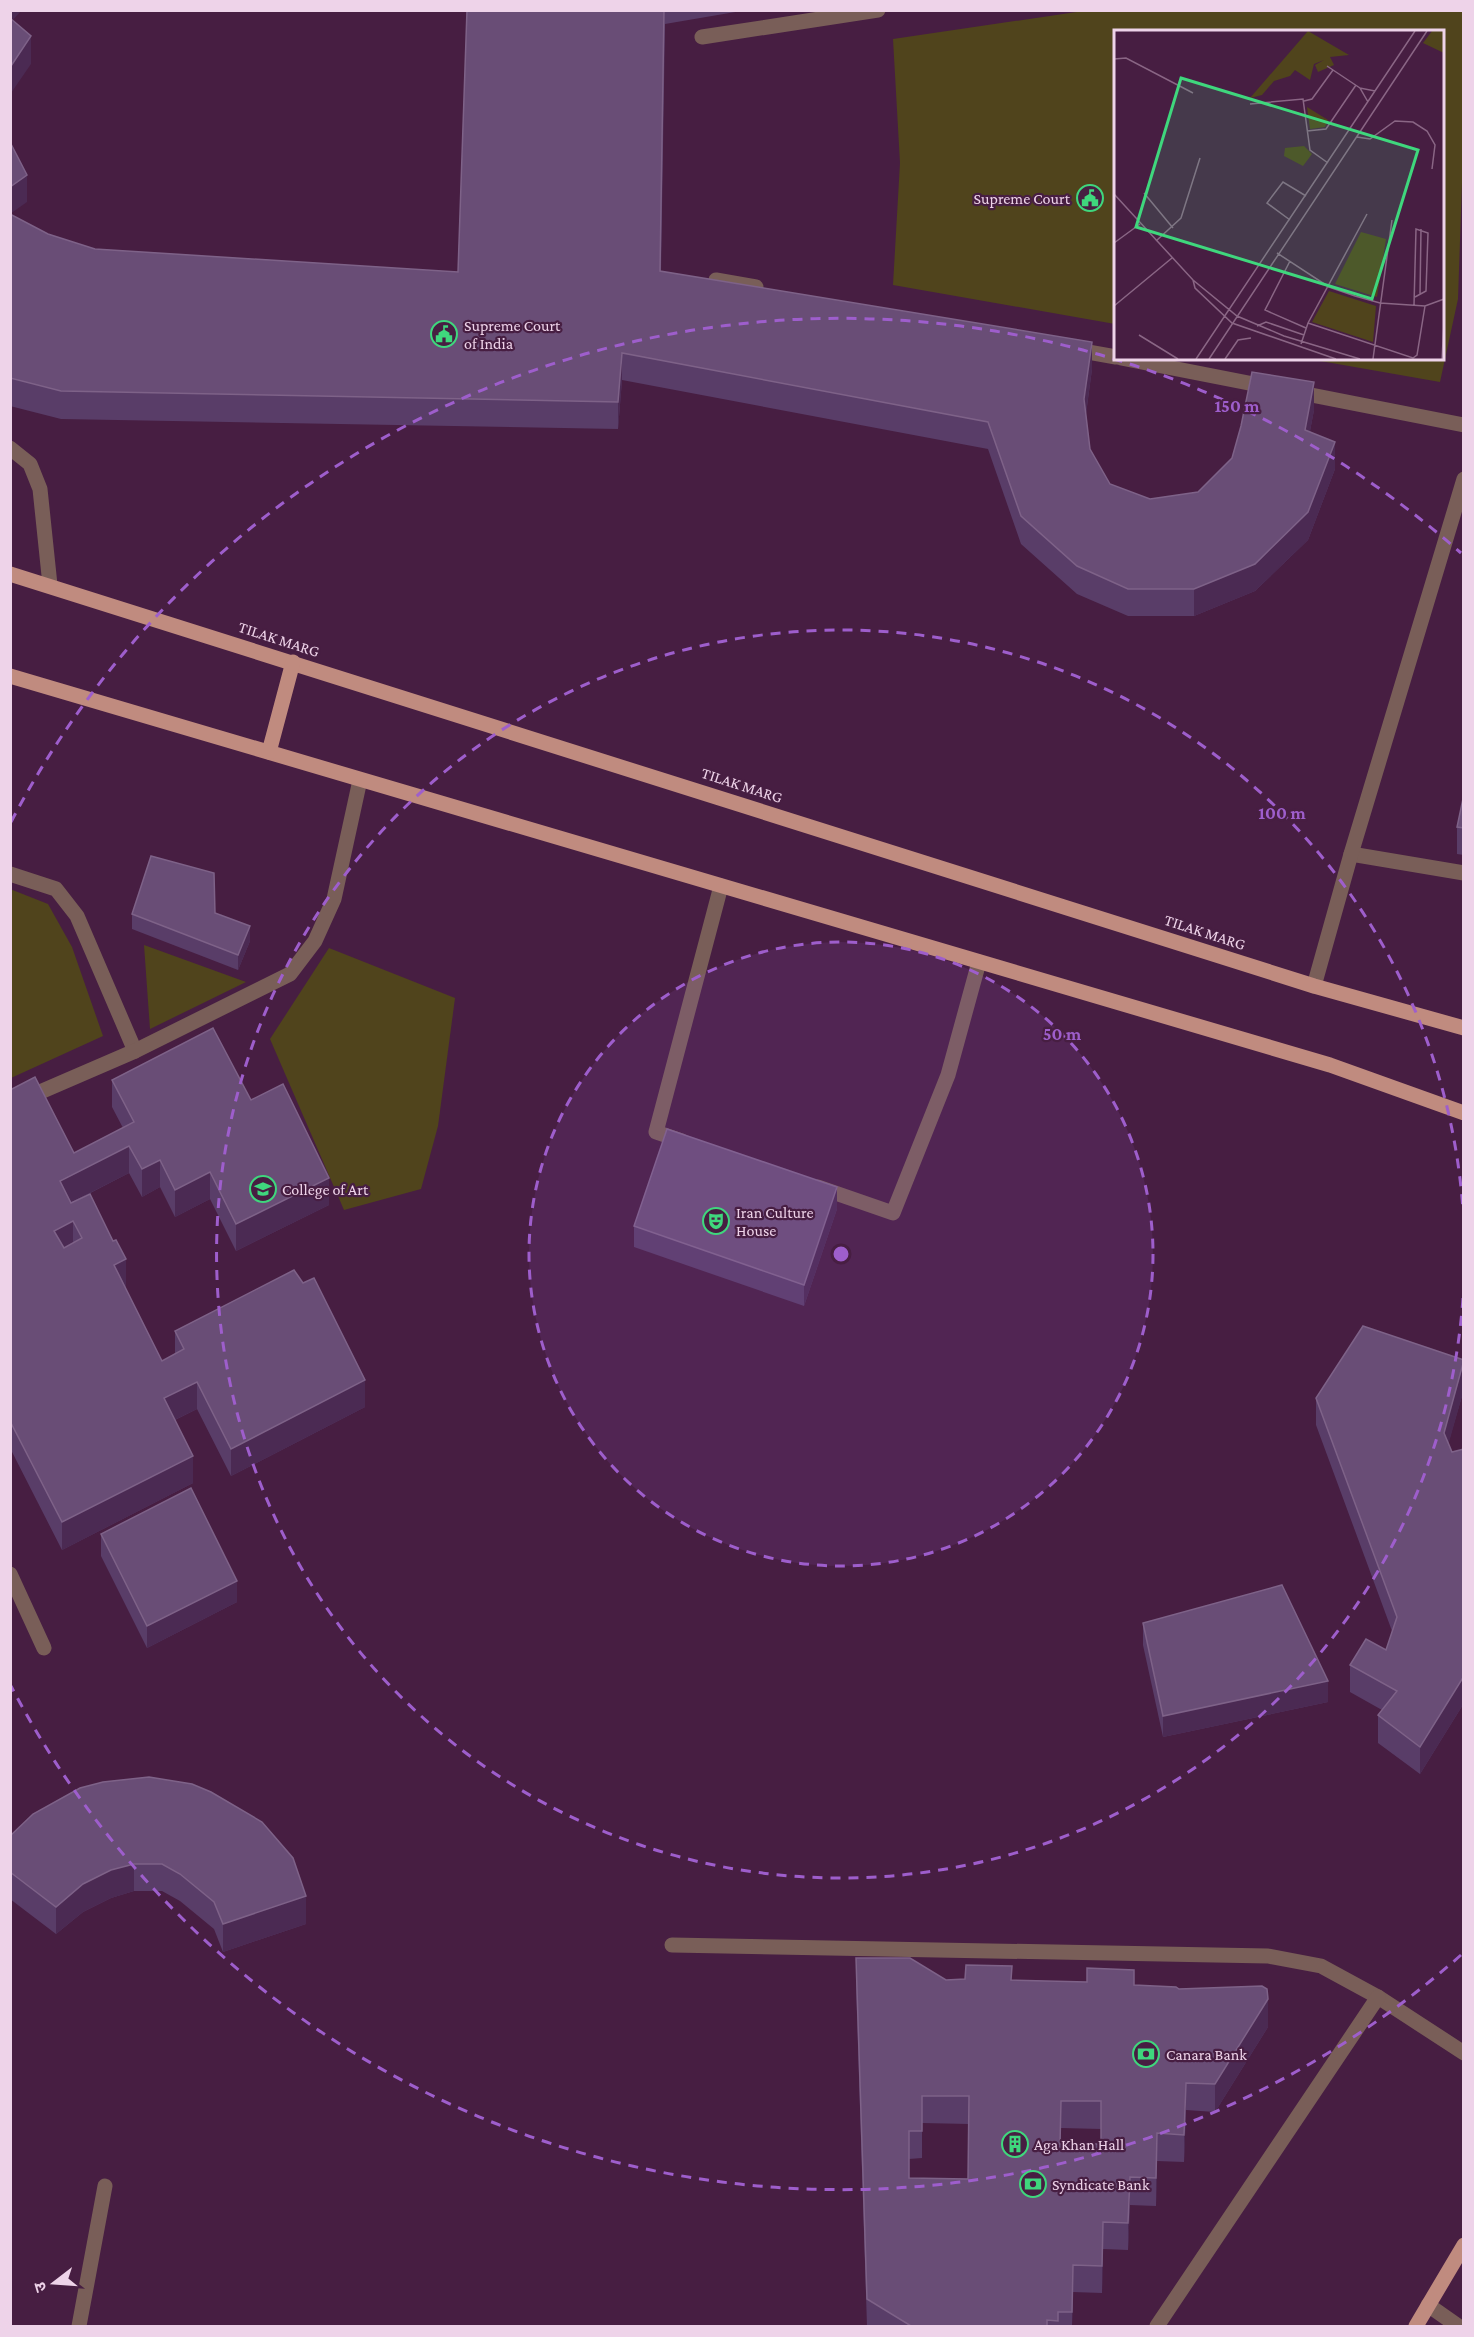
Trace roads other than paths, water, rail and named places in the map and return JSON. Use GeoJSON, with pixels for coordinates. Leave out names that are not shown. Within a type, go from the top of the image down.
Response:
{"type":"FeatureCollection","features":[{"type":"Feature","properties":{"kind":"main road","name":"TILAK MARG"},"geometry":{"type":"LineString","coordinates":[[10,574],[1314,986],[1464,1028]]}},
{"type":"Feature","properties":{"kind":"main road"},"geometry":{"type":"LineString","coordinates":[[269,752],[293,662]]}},
{"type":"Feature","properties":{"kind":"main road"},"geometry":{"type":"LineString","coordinates":[[10,676],[1330,1065],[1464,1113]]}},
{"type":"Feature","properties":{"kind":"main road"},"geometry":{"type":"LineString","coordinates":[[1416,2326],[1464,2245]]}},
{"type":"Feature","properties":{"kind":"lane"},"geometry":{"type":"LineString","coordinates":[[702,37],[878,10]]}},
{"type":"Feature","properties":{"kind":"lane"},"geometry":{"type":"LineString","coordinates":[[716,280],[775,291]]}},
{"type":"Feature","properties":{"kind":"lane"},"geometry":{"type":"LineString","coordinates":[[1057,346],[1114,357]]}},
{"type":"Feature","properties":{"kind":"lane"},"geometry":{"type":"LineString","coordinates":[[1131,360],[1464,425]]}},
{"type":"Feature","properties":{"kind":"lane"},"geometry":{"type":"LineString","coordinates":[[10,447],[30,464],[40,489],[50,585]]}},
{"type":"Feature","properties":{"kind":"lane"},"geometry":{"type":"LineString","coordinates":[[1314,986],[1464,479]]}},
{"type":"Feature","properties":{"kind":"lane"},"geometry":{"type":"LineString","coordinates":[[10,1105],[135,1052],[290,974],[315,941],[334,899],[360,780]]}},
{"type":"Feature","properties":{"kind":"lane"},"geometry":{"type":"LineString","coordinates":[[1352,854],[1464,873]]}},
{"type":"Feature","properties":{"kind":"lane"},"geometry":{"type":"LineString","coordinates":[[10,874],[56,889],[77,916],[135,1052]]}},
{"type":"Feature","properties":{"kind":"lane"},"geometry":{"type":"LineString","coordinates":[[701,1147],[656,1132],[721,886]]}},
{"type":"Feature","properties":{"kind":"lane"},"geometry":{"type":"LineString","coordinates":[[803,1182],[894,1213],[948,1075],[980,962]]}},
{"type":"Feature","properties":{"kind":"lane"},"geometry":{"type":"LineString","coordinates":[[10,1574],[44,1648]]}},
{"type":"Feature","properties":{"kind":"lane"},"geometry":{"type":"LineString","coordinates":[[672,1945],[1268,1956],[1321,1966],[1378,1997],[1464,2053]]}},
{"type":"Feature","properties":{"kind":"lane"},"geometry":{"type":"LineString","coordinates":[[1157,2326],[1378,1997]]}},
{"type":"Feature","properties":{"kind":"lane"},"geometry":{"type":"LineString","coordinates":[[79,2326],[105,2186]]}},
{"type":"Feature","properties":{"kind":"lane"},"geometry":{"type":"LineString","coordinates":[[1428,2305],[1458,2326]]}},
{"type":"Feature","properties":{"kind":"place","name":"Supreme Court"},"geometry":{"type":"Point","coordinates":[1090,198]}},
{"type":"Feature","properties":{"kind":"place","name":"Supreme Court of India"},"geometry":{"type":"Point","coordinates":[444,334]}},
{"type":"Feature","properties":{"kind":"place","name":"College of Art"},"geometry":{"type":"Point","coordinates":[263,1189]}},
{"type":"Feature","properties":{"kind":"place","name":"Iran Culture House"},"geometry":{"type":"Point","coordinates":[716,1221]}},
{"type":"Feature","properties":{"kind":"place","name":"Canara Bank"},"geometry":{"type":"Point","coordinates":[1146,2054]}},
{"type":"Feature","properties":{"kind":"place","name":"Aga Khan Hall"},"geometry":{"type":"Point","coordinates":[1015,2144]}},
{"type":"Feature","properties":{"kind":"place","name":"Syndicate Bank"},"geometry":{"type":"Point","coordinates":[1033,2184]}}]}
